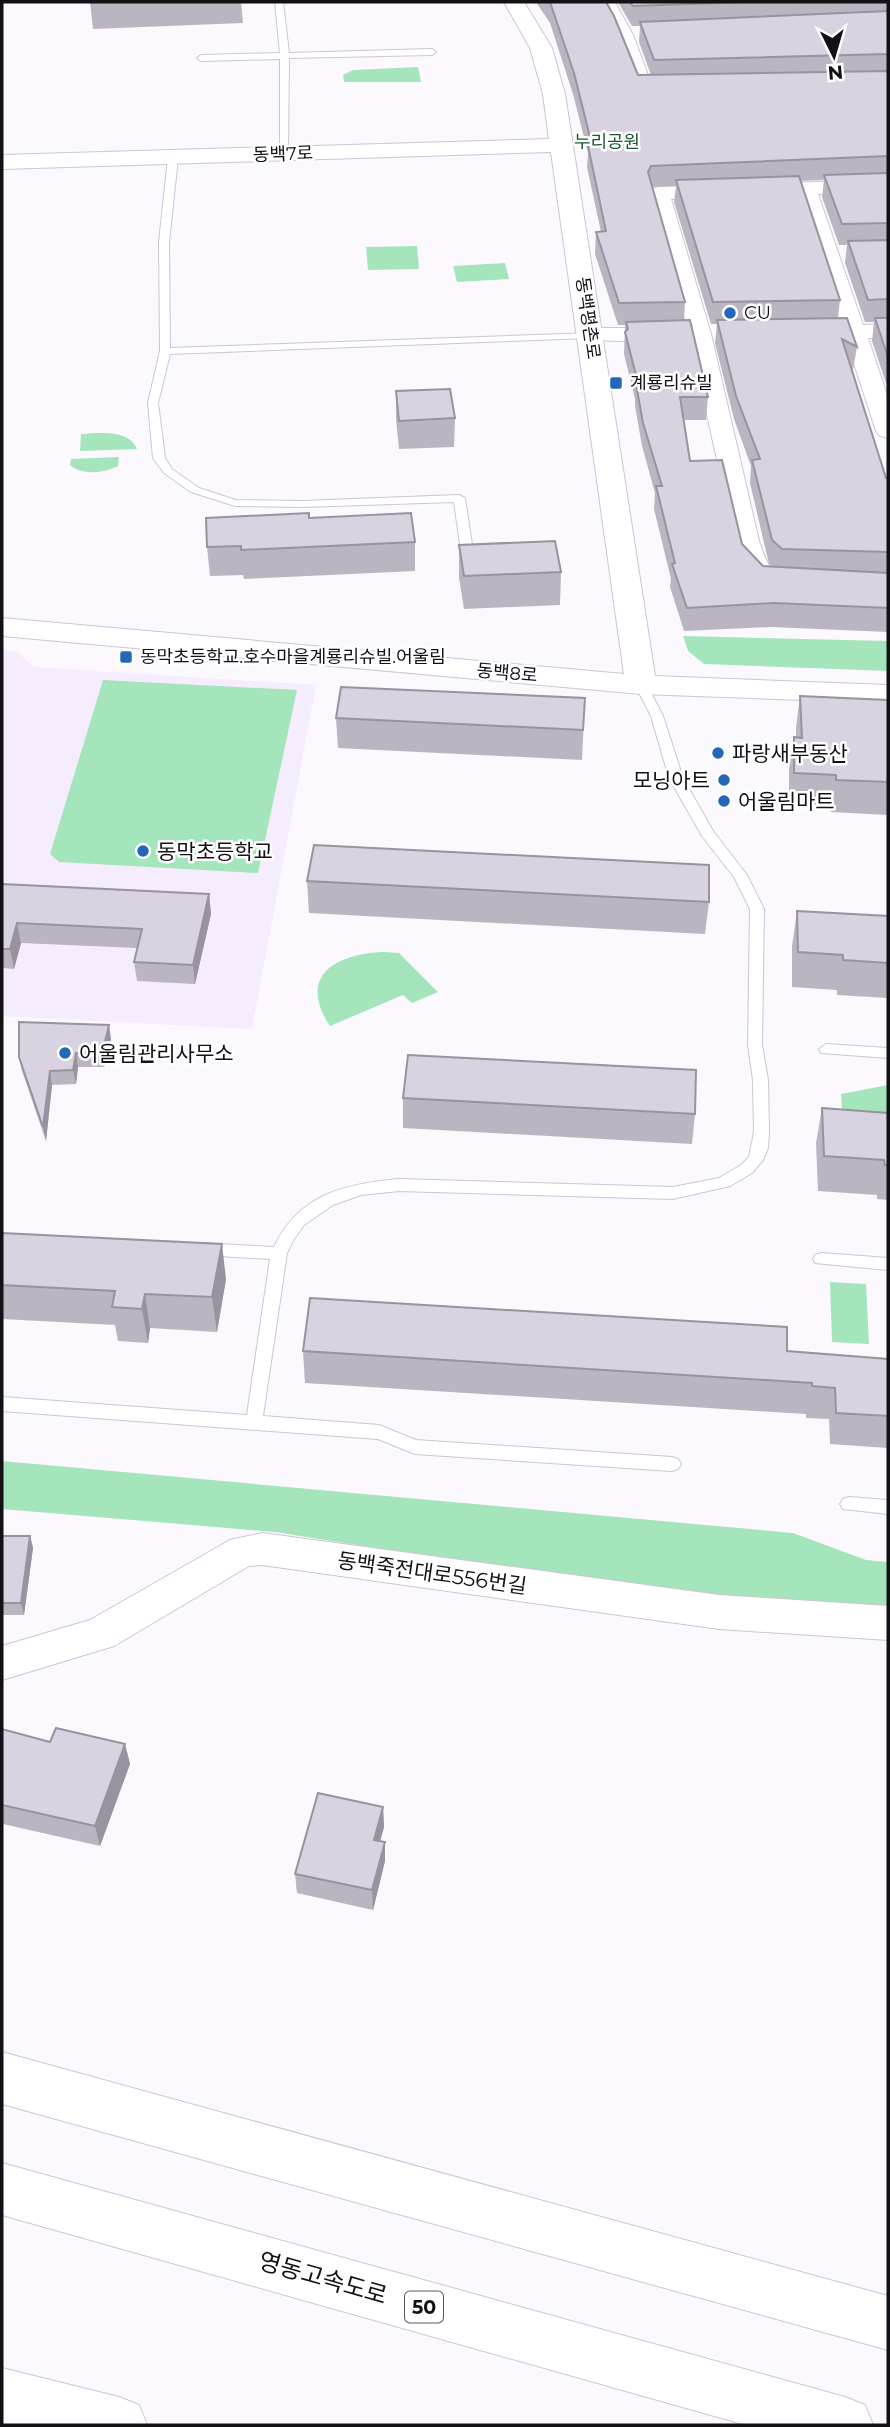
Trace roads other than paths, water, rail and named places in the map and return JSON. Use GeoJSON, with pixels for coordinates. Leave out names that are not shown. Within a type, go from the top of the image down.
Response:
{"type":"FeatureCollection","features":[{"type":"Feature","properties":{"kind":"main road","name":"동백평촌로"},"geometry":{"type":"LineString","coordinates":[[514,2],[534,33],[547,64],[564,145],[641,685]]}},
{"type":"Feature","properties":{"kind":"main road","name":"동백7로"},"geometry":{"type":"LineString","coordinates":[[2,162],[564,145]]}},
{"type":"Feature","properties":{"kind":"main road","name":"동백8로"},"geometry":{"type":"LineString","coordinates":[[2,627],[641,685],[888,694]]}},
{"type":"Feature","properties":{"kind":"main road"},"geometry":{"type":"LineString","coordinates":[[2,2078],[888,2323]]}},
{"type":"Feature","properties":{"kind":"main road","name":"영동고속도로"},"geometry":{"type":"LineString","coordinates":[[2,2189],[845,2425]]}},
{"type":"Feature","properties":{"kind":"main road"},"geometry":{"type":"LineString","coordinates":[[2,2396],[119,2425]]}},
{"type":"Feature","properties":{"kind":"street"},"geometry":{"type":"LineString","coordinates":[[606,2],[631,35],[644,89],[685,88]]}},
{"type":"Feature","properties":{"kind":"street"},"geometry":{"type":"LineString","coordinates":[[797,583],[771,582],[755,567],[699,334],[659,192],[888,186]]}},
{"type":"Feature","properties":{"kind":"street"},"geometry":{"type":"LineString","coordinates":[[806,188],[855,332],[884,405],[888,431]]}},
{"type":"Feature","properties":{"kind":"street"},"geometry":{"type":"LineString","coordinates":[[830,254],[853,254]]}},
{"type":"Feature","properties":{"kind":"street"},"geometry":{"type":"LineString","coordinates":[[790,333],[888,331]]}},
{"type":"Feature","properties":{"kind":"street"},"geometry":{"type":"LineString","coordinates":[[590,335],[725,334]]}},
{"type":"Feature","properties":{"kind":"street","name":"동백죽전대로556번길"},"geometry":{"type":"LineString","coordinates":[[2,1663],[100,1634],[243,1551],[262,1549],[719,1612],[888,1623]]}},
{"type":"Feature","properties":{"kind":"lane"},"geometry":{"type":"LineString","coordinates":[[279,2],[286,55],[283,153]]}},
{"type":"Feature","properties":{"kind":"lane"},"geometry":{"type":"LineString","coordinates":[[201,58],[432,52]]}},
{"type":"Feature","properties":{"kind":"lane"},"geometry":{"type":"LineString","coordinates":[[173,158],[164,242],[165,351],[153,403],[159,458],[180,481],[212,497],[234,503],[302,504],[459,498],[467,551]]}},
{"type":"Feature","properties":{"kind":"lane"},"geometry":{"type":"LineString","coordinates":[[165,351],[590,335]]}},
{"type":"Feature","properties":{"kind":"lane"},"geometry":{"type":"LineString","coordinates":[[254,1423],[279,1253],[286,1236],[299,1219],[317,1205],[355,1189],[420,1185],[673,1193],[715,1186],[752,1164],[760,1150],[761,1067],[755,1045],[757,909],[740,875],[707,833],[676,778],[657,716],[641,685]]}},
{"type":"Feature","properties":{"kind":"lane"},"geometry":{"type":"LineString","coordinates":[[826,1049],[888,1053]]}},
{"type":"Feature","properties":{"kind":"lane"},"geometry":{"type":"LineString","coordinates":[[182,1248],[279,1253]]}},
{"type":"Feature","properties":{"kind":"lane"},"geometry":{"type":"LineString","coordinates":[[821,1259],[888,1264]]}},
{"type":"Feature","properties":{"kind":"lane"},"geometry":{"type":"LineString","coordinates":[[2,1404],[379,1432],[415,1447],[672,1464]]}},
{"type":"Feature","properties":{"kind":"lane"},"geometry":{"type":"LineString","coordinates":[[849,1504],[888,1507]]}},
{"type":"Feature","properties":{"kind":"place","name":"CU"},"geometry":{"type":"Point","coordinates":[730,313]}},
{"type":"Feature","properties":{"kind":"place","name":"계룡리슈빌"},"geometry":{"type":"Point","coordinates":[616,383]}},
{"type":"Feature","properties":{"kind":"place","name":"동막초등학교.호수마을계룡리슈빌.어울림"},"geometry":{"type":"Point","coordinates":[126,657]}},
{"type":"Feature","properties":{"kind":"place","name":"파랑새부동산"},"geometry":{"type":"Point","coordinates":[718,753]}},
{"type":"Feature","properties":{"kind":"place","name":"모닝아트"},"geometry":{"type":"Point","coordinates":[724,780]}},
{"type":"Feature","properties":{"kind":"place","name":"어울림마트"},"geometry":{"type":"Point","coordinates":[724,801]}},
{"type":"Feature","properties":{"kind":"place","name":"동막초등학교"},"geometry":{"type":"Point","coordinates":[143,851]}},
{"type":"Feature","properties":{"kind":"place","name":"어울림관리사무소"},"geometry":{"type":"Point","coordinates":[65,1053]}},
{"type":"Feature","properties":{"kind":"park label","name":"누리공원"},"geometry":{"type":"Point","coordinates":[607,142]}}]}
